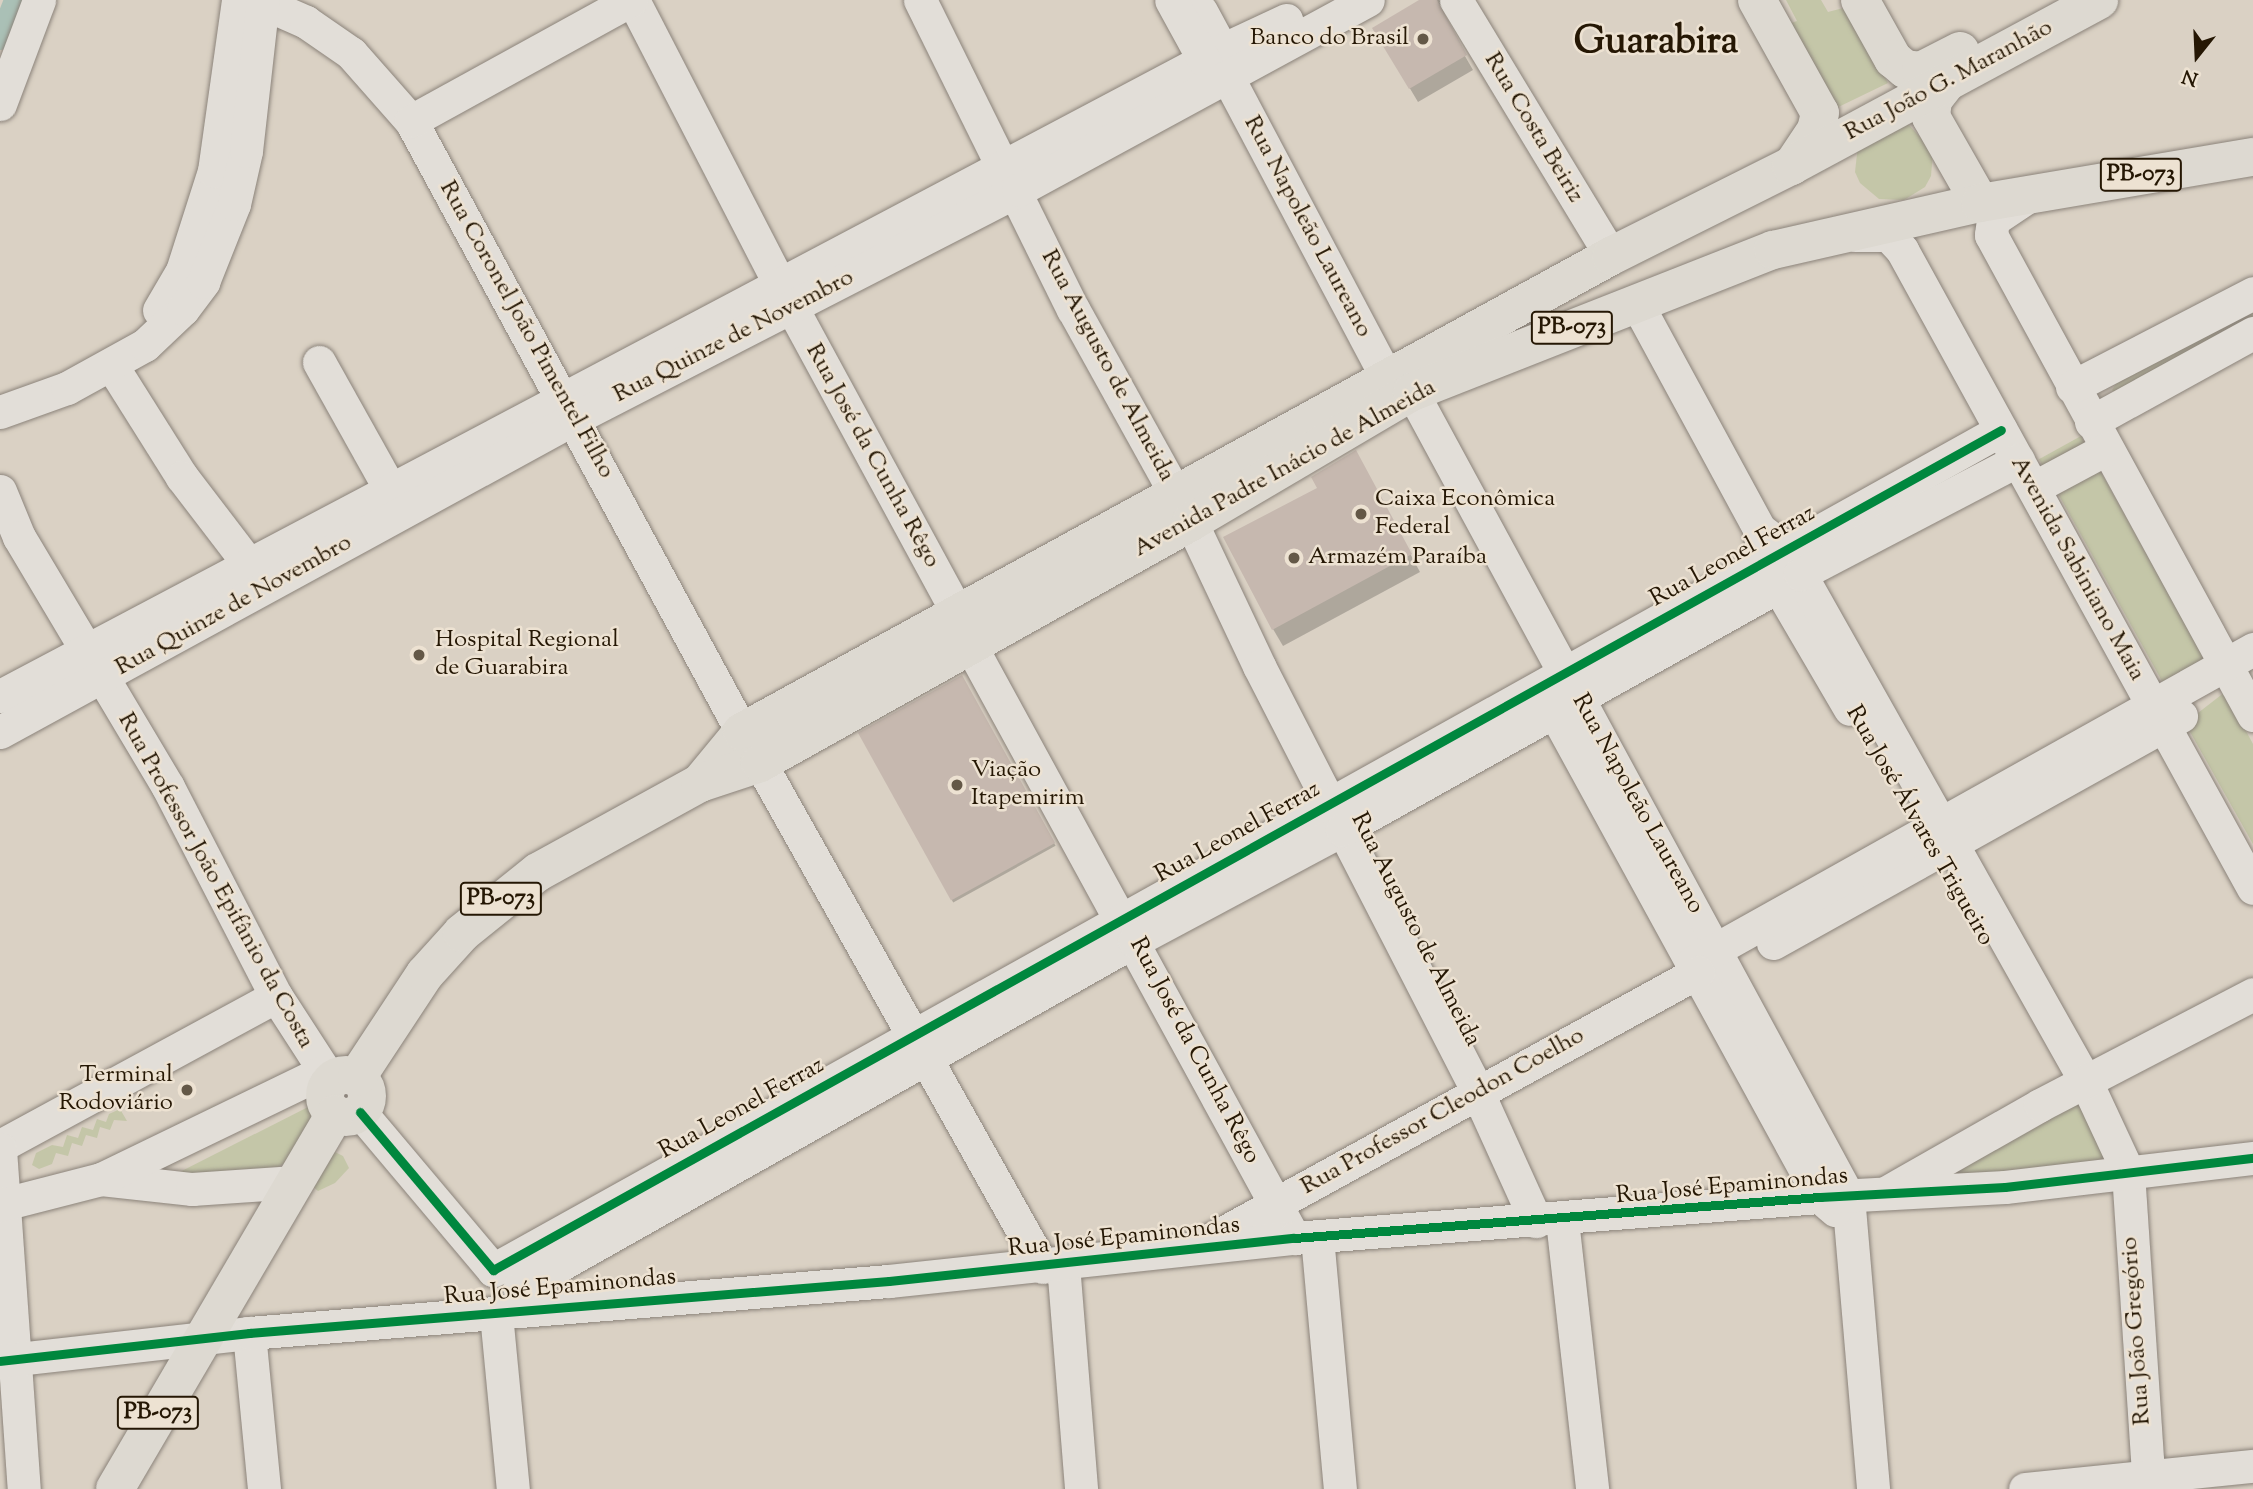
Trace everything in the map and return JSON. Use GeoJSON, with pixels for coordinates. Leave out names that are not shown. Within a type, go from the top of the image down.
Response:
{"type":"FeatureCollection","features":[{"type":"Feature","properties":{"kind":"main road"},"geometry":{"type":"LineString","coordinates":[[1757,0],[1820,113],[1816,131],[1791,166]]}},
{"type":"Feature","properties":{"kind":"main road","name":"Rua João G. Maranhão"},"geometry":{"type":"LineString","coordinates":[[1860,0],[1894,59],[1911,71],[1930,68],[2055,0]]}},
{"type":"Feature","properties":{"kind":"main road","name":"Rua João G. Maranhão"},"geometry":{"type":"LineString","coordinates":[[1837,142],[2099,0]]}},
{"type":"Feature","properties":{"kind":"main road"},"geometry":{"type":"LineString","coordinates":[[1947,82],[1933,100],[1931,117],[1980,203]]}},
{"type":"Feature","properties":{"kind":"main road","name":"Avenida Padre Inácio de Almeida"},"geometry":{"type":"LineString","coordinates":[[341,1091],[425,974],[479,918],[538,872],[700,783],[751,747],[1184,509],[1400,385],[1611,256],[1837,142]]}},
{"type":"Feature","properties":{"kind":"main road","name":"PB-073"},"geometry":{"type":"LineString","coordinates":[[1980,203],[2253,156]]}},
{"type":"Feature","properties":{"kind":"main road","name":"Avenida Padre Inácio de Almeida"},"geometry":{"type":"LineString","coordinates":[[1400,385],[1636,302],[1773,250],[1980,203]]}},
{"type":"Feature","properties":{"kind":"main road"},"geometry":{"type":"LineString","coordinates":[[1611,256],[1629,253],[1644,263],[1650,280],[1636,302]]}},
{"type":"Feature","properties":{"kind":"main road","name":"PB-073"},"geometry":{"type":"LineString","coordinates":[[115,1489],[201,1337],[295,1182],[341,1091]]}},
{"type":"Feature","properties":{"kind":"street"},"geometry":{"type":"LineString","coordinates":[[0,104],[39,0]]}},
{"type":"Feature","properties":{"kind":"street"},"geometry":{"type":"LineString","coordinates":[[411,121],[632,0]]}},
{"type":"Feature","properties":{"kind":"street","name":"Rua José da Cunha Rêgo"},"geometry":{"type":"LineString","coordinates":[[632,0],[785,296],[1277,1206],[1305,1238],[1340,1489]]}},
{"type":"Feature","properties":{"kind":"street","name":"Rua Augusto de Almeida"},"geometry":{"type":"LineString","coordinates":[[920,0],[1011,179],[1073,309],[1184,509],[1336,817],[1477,1091],[1549,1221],[1592,1489]]}},
{"type":"Feature","properties":{"kind":"street","name":"Rua Napoleão Laureano"},"geometry":{"type":"LineString","coordinates":[[1171,0],[1218,62],[1400,385],[1707,966],[1848,1203],[1873,1489]]}},
{"type":"Feature","properties":{"kind":"street","name":"Rua Napoleão Laureano"},"geometry":{"type":"LineString","coordinates":[[1195,0],[1218,62]]}},
{"type":"Feature","properties":{"kind":"street","name":"Rua Quinze de Novembro"},"geometry":{"type":"LineString","coordinates":[[95,665],[569,408],[1011,179],[1327,0]]}},
{"type":"Feature","properties":{"kind":"street","name":"Rua Quinze de Novembro"},"geometry":{"type":"LineString","coordinates":[[1218,62],[1368,0]]}},
{"type":"Feature","properties":{"kind":"street","name":"Rua Costa Beiriz"},"geometry":{"type":"LineString","coordinates":[[1456,0],[1611,256]]}},
{"type":"Feature","properties":{"kind":"street"},"geometry":{"type":"LineString","coordinates":[[0,412],[101,371],[154,330],[203,282],[234,204],[246,151],[250,1]]}},
{"type":"Feature","properties":{"kind":"street","name":"Rua Coronel João Pimentel Filho"},"geometry":{"type":"LineString","coordinates":[[250,1],[306,22],[351,53],[411,121],[751,747],[921,1046],[1053,1265]]}},
{"type":"Feature","properties":{"kind":"street"},"geometry":{"type":"LineString","coordinates":[[2030,195],[1993,220],[1991,235],[2098,435],[2241,667],[2253,715]]}},
{"type":"Feature","properties":{"kind":"street","name":"Avenida Sabiniano Maia"},"geometry":{"type":"LineString","coordinates":[[1825,238],[1888,235],[1956,343],[2001,430],[2253,888]]}},
{"type":"Feature","properties":{"kind":"street"},"geometry":{"type":"LineString","coordinates":[[2072,387],[2253,293]]}},
{"type":"Feature","properties":{"kind":"street","name":"Rua José Álvares Trigueiro"},"geometry":{"type":"LineString","coordinates":[[1636,302],[1759,529],[2128,1172]]}},
{"type":"Feature","properties":{"kind":"street","name":"Rua Leonel Ferraz"},"geometry":{"type":"LineString","coordinates":[[1782,568],[2027,474],[2098,435],[2253,333]]}},
{"type":"Feature","properties":{"kind":"street"},"geometry":{"type":"LineString","coordinates":[[319,362],[391,491]]}},
{"type":"Feature","properties":{"kind":"street"},"geometry":{"type":"LineString","coordinates":[[101,371],[250,566]]}},
{"type":"Feature","properties":{"kind":"street","name":"Rua Quinze de Novembro"},"geometry":{"type":"LineString","coordinates":[[95,665],[250,566],[391,491],[569,408]]}},
{"type":"Feature","properties":{"kind":"street","name":"Rua Leonel Ferraz"},"geometry":{"type":"LineString","coordinates":[[495,1282],[1782,568],[2001,430]]}},
{"type":"Feature","properties":{"kind":"street","name":"Rua Professor João Epifânio da Costa"},"geometry":{"type":"LineString","coordinates":[[0,491],[19,537],[168,787],[276,996],[341,1091],[495,1282],[482,1309],[496,1314]]}},
{"type":"Feature","properties":{"kind":"street"},"geometry":{"type":"LineString","coordinates":[[0,696],[95,665]]}},
{"type":"Feature","properties":{"kind":"street"},"geometry":{"type":"LineString","coordinates":[[0,732],[95,665]]}},
{"type":"Feature","properties":{"kind":"street","name":"Rua Professor Cleodon Coelho"},"geometry":{"type":"LineString","coordinates":[[1187,1251],[1277,1206],[1477,1091],[1939,839],[2241,667]]}},
{"type":"Feature","properties":{"kind":"street"},"geometry":{"type":"LineString","coordinates":[[1848,1203],[2085,1096],[2253,994]]}},
{"type":"Feature","properties":{"kind":"street"},"geometry":{"type":"LineString","coordinates":[[24,1489],[7,1360],[0,1147],[276,996]]}},
{"type":"Feature","properties":{"kind":"street"},"geometry":{"type":"LineString","coordinates":[[3,1204],[101,1179],[341,1091]]}},
{"type":"Feature","properties":{"kind":"street","name":"Rua José Epaminondas"},"geometry":{"type":"LineString","coordinates":[[7,1360],[201,1337],[1053,1265],[1305,1238],[1848,1203],[2253,1158]]}},
{"type":"Feature","properties":{"kind":"street","name":"Rua João Gregório"},"geometry":{"type":"LineString","coordinates":[[2128,1172],[2148,1483]]}},
{"type":"Feature","properties":{"kind":"street"},"geometry":{"type":"LineString","coordinates":[[101,1179],[146,1188],[192,1189],[295,1182]]}},
{"type":"Feature","properties":{"kind":"street"},"geometry":{"type":"LineString","coordinates":[[1053,1265],[1081,1489]]}},
{"type":"Feature","properties":{"kind":"street"},"geometry":{"type":"LineString","coordinates":[[452,1316],[495,1282]]}},
{"type":"Feature","properties":{"kind":"street"},"geometry":{"type":"LineString","coordinates":[[496,1314],[513,1489]]}},
{"type":"Feature","properties":{"kind":"street"},"geometry":{"type":"LineString","coordinates":[[249,1333],[264,1489]]}},
{"type":"Feature","properties":{"kind":"street"},"geometry":{"type":"LineString","coordinates":[[2025,1489],[2148,1483],[2253,1466]]}},
{"type":"Feature","properties":{"kind":"green space"},"geometry":{"type":"Polygon","coordinates":[[[1786,0],[1821,0],[1828,12],[1847,7],[1888,83],[1828,112],[1782,26],[1797,21],[1786,0]]]}},
{"type":"Feature","properties":{"kind":"green space"},"geometry":{"type":"Polygon","coordinates":[[[1908,124],[1933,151],[1931,176],[1925,187],[1904,200],[1879,199],[1860,183],[1855,172],[1858,145],[1908,124]]]}},
{"type":"Feature","properties":{"kind":"green space"},"geometry":{"type":"Polygon","coordinates":[[[2253,308],[2253,321],[2115,393],[2112,390],[2117,382],[2253,308]]]}},
{"type":"Feature","properties":{"kind":"green space"},"geometry":{"type":"Polygon","coordinates":[[[2081,436],[2209,666],[2167,689],[2039,459],[2081,436]]]}},
{"type":"Feature","properties":{"kind":"green space"},"geometry":{"type":"Polygon","coordinates":[[[2225,692],[2253,744],[2253,844],[2185,723],[2225,692]]]}},
{"type":"Feature","properties":{"kind":"green space"},"geometry":{"type":"Polygon","coordinates":[[[2072,1093],[2115,1172],[1914,1190],[2072,1093]]]}},
{"type":"Feature","properties":{"kind":"green space"},"geometry":{"type":"Polygon","coordinates":[[[312,1105],[320,1105],[289,1160],[263,1177],[162,1181],[312,1105]]]}},
{"type":"Feature","properties":{"kind":"green space"},"geometry":{"type":"Polygon","coordinates":[[[120,1109],[127,1121],[114,1120],[110,1130],[100,1127],[97,1138],[86,1135],[82,1146],[72,1143],[68,1156],[56,1153],[52,1164],[39,1169],[32,1165],[36,1153],[52,1145],[63,1147],[67,1135],[78,1138],[82,1127],[93,1130],[97,1119],[106,1122],[109,1114],[120,1109]]]}},
{"type":"Feature","properties":{"kind":"green space"},"geometry":{"type":"Polygon","coordinates":[[[333,1151],[343,1156],[349,1168],[335,1183],[318,1191],[312,1186],[333,1151]]]}},
{"type":"Feature","properties":{"kind":"building","name":"Banco do Brasil"},"geometry":{"type":"Polygon","coordinates":[[[1419,0],[1437,0],[1467,55],[1409,89],[1372,28],[1419,0]]]}},
{"type":"Feature","properties":{"kind":"building","name":"Armazém Paraíba"},"geometry":{"type":"Polygon","coordinates":[[[1356,450],[1412,554],[1272,630],[1223,537],[1317,488],[1311,477],[1356,450]]]}},
{"type":"Feature","properties":{"kind":"building","name":"Viação Itapemirim"},"geometry":{"type":"Polygon","coordinates":[[[962,675],[1055,843],[951,901],[858,733],[962,675]]]}},
{"type":"Feature","properties":{"kind":"waterway"},"geometry":{"type":"LineString","coordinates":[[0,38],[15,0]]}},
{"type":"Feature","properties":{"kind":"cycle path"},"geometry":{"type":"LineString","coordinates":[[360,1112],[493,1270],[2001,430]]}},
{"type":"Feature","properties":{"kind":"cycle path"},"geometry":{"type":"LineString","coordinates":[[0,1361],[249,1333],[889,1281],[1294,1238],[1820,1197],[2005,1187],[2253,1158]]}},
{"type":"Feature","properties":{"kind":"place","name":"Banco do Brasil"},"geometry":{"type":"Point","coordinates":[1423,39]}},
{"type":"Feature","properties":{"kind":"place","name":"Caixa Econômica Federal"},"geometry":{"type":"Point","coordinates":[1361,514]}},
{"type":"Feature","properties":{"kind":"place","name":"Armazém Paraíba"},"geometry":{"type":"Point","coordinates":[1294,558]}},
{"type":"Feature","properties":{"kind":"place","name":"Hospital Regional de Guarabira"},"geometry":{"type":"Point","coordinates":[419,655]}},
{"type":"Feature","properties":{"kind":"place","name":"Viação Itapemirim"},"geometry":{"type":"Point","coordinates":[957,785]}},
{"type":"Feature","properties":{"kind":"place","name":"Terminal Rodoviário"},"geometry":{"type":"Point","coordinates":[187,1090]}},
{"type":"Feature","properties":{"kind":"district","name":"Guarabira"},"geometry":{"type":"Point","coordinates":[1656,44]}}]}
